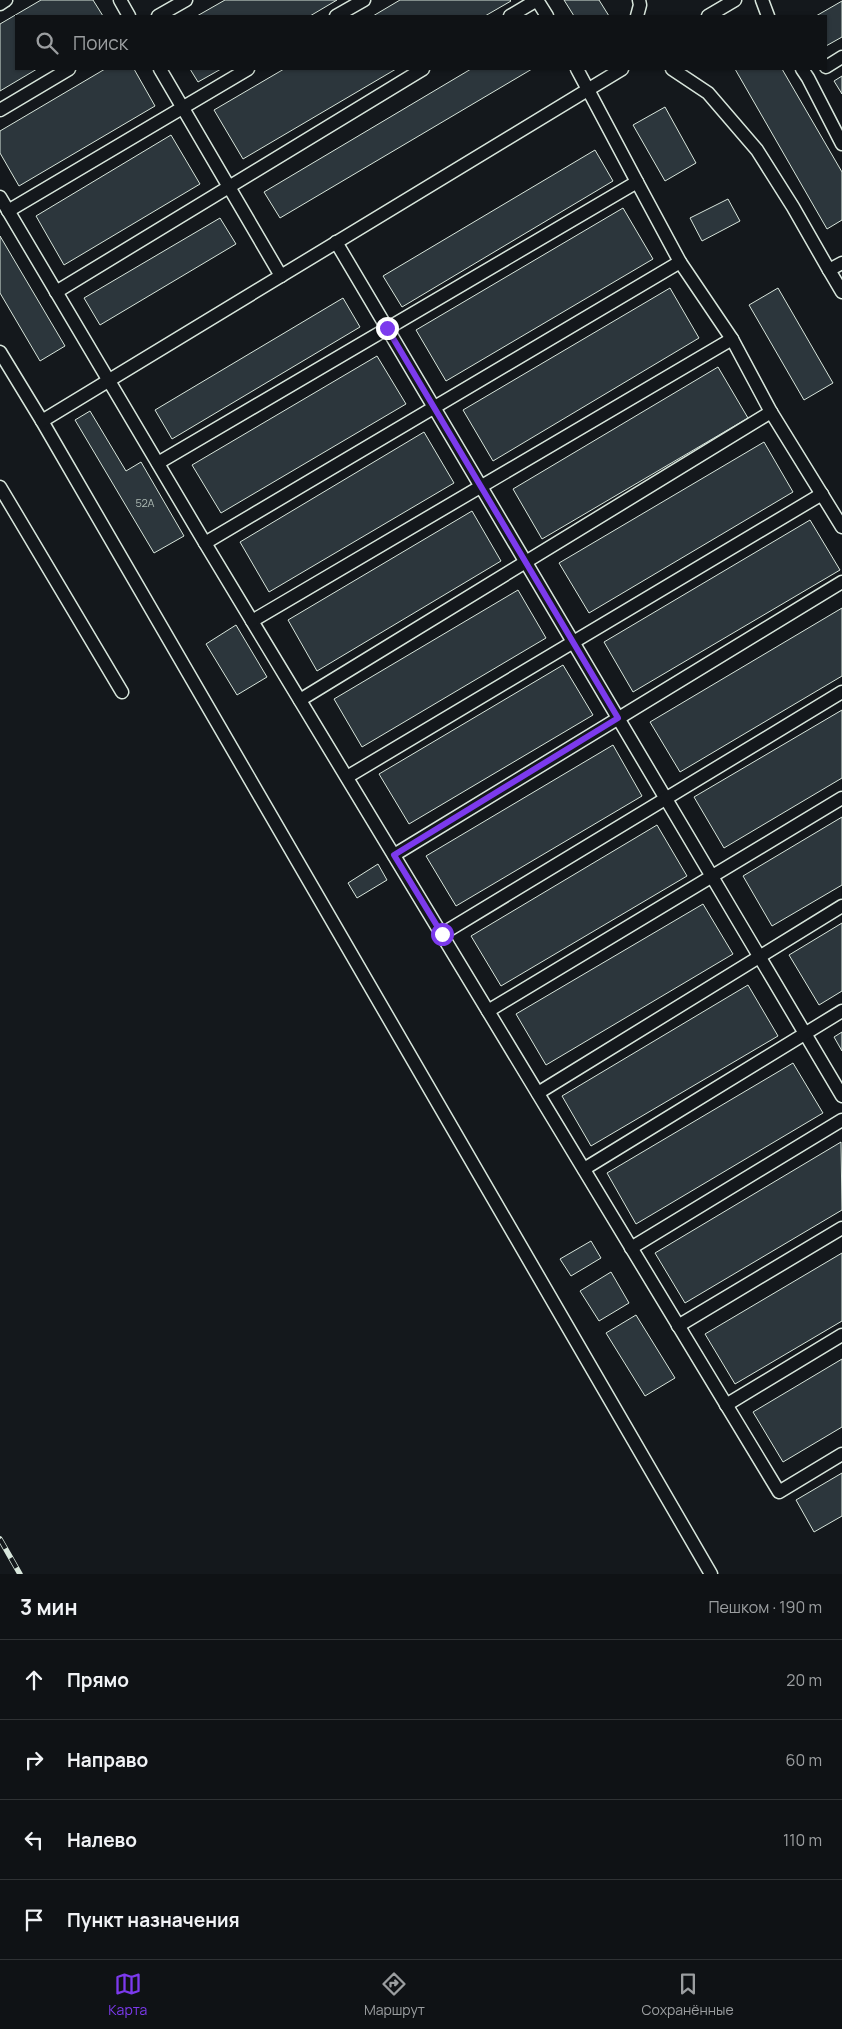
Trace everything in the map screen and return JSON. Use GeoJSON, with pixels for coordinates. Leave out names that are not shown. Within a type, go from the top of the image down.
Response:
{"type":"FeatureCollection","features":[{"type":"Feature","properties":{"kind":"lane"},"geometry":{"type":"LineString","coordinates":[[0,4],[6,0]]}},
{"type":"Feature","properties":{"kind":"lane"},"geometry":{"type":"LineString","coordinates":[[120,0],[128,15]]}},
{"type":"Feature","properties":{"kind":"lane"},"geometry":{"type":"LineString","coordinates":[[160,15],[186,0]]}},
{"type":"Feature","properties":{"kind":"lane"},"geometry":{"type":"LineString","coordinates":[[338,15],[364,0]]}},
{"type":"Feature","properties":{"kind":"lane"},"geometry":{"type":"LineString","coordinates":[[512,15],[537,0],[546,15]]}},
{"type":"Feature","properties":{"kind":"lane"},"geometry":{"type":"LineString","coordinates":[[637,15],[640,5],[639,0]]}},
{"type":"Feature","properties":{"kind":"lane"},"geometry":{"type":"LineString","coordinates":[[710,15],[735,0]]}},
{"type":"Feature","properties":{"kind":"lane"},"geometry":{"type":"LineString","coordinates":[[762,0],[768,15]]}},
{"type":"Feature","properties":{"kind":"lane"},"geometry":{"type":"LineString","coordinates":[[827,66],[842,57]]}},
{"type":"Feature","properties":{"kind":"lane"},"geometry":{"type":"LineString","coordinates":[[0,110],[67,70]]}},
{"type":"Feature","properties":{"kind":"lane"},"geometry":{"type":"LineString","coordinates":[[161,70],[281,276]]}},
{"type":"Feature","properties":{"kind":"lane"},"geometry":{"type":"LineString","coordinates":[[8,211],[246,70]]}},
{"type":"Feature","properties":{"kind":"lane"},"geometry":{"type":"LineString","coordinates":[[56,292],[421,70]]}},
{"type":"Feature","properties":{"kind":"lane"},"geometry":{"type":"LineString","coordinates":[[578,70],[680,262],[732,339],[772,412],[842,527]]}},
{"type":"Feature","properties":{"kind":"lane"},"geometry":{"type":"LineString","coordinates":[[42,421],[620,70]]}},
{"type":"Feature","properties":{"kind":"lane"},"geometry":{"type":"LineString","coordinates":[[674,70],[708,93],[757,150],[793,207],[842,292]]}},
{"type":"Feature","properties":{"kind":"lane"},"geometry":{"type":"LineString","coordinates":[[805,73],[842,144]]}},
{"type":"Feature","properties":{"kind":"lane"},"geometry":{"type":"LineString","coordinates":[[158,463],[637,182]]}},
{"type":"Feature","properties":{"kind":"lane"},"geometry":{"type":"LineString","coordinates":[[0,197],[252,621],[779,1492],[842,1454]]}},
{"type":"Feature","properties":{"kind":"lane"},"geometry":{"type":"LineString","coordinates":[[336,242],[842,1096]]}},
{"type":"Feature","properties":{"kind":"lane"},"geometry":{"type":"LineString","coordinates":[[206,543],[680,262]]}},
{"type":"Feature","properties":{"kind":"lane"},"geometry":{"type":"LineString","coordinates":[[829,270],[842,263]]}},
{"type":"Feature","properties":{"kind":"lane"},"geometry":{"type":"LineString","coordinates":[[252,621],[732,339]]}},
{"type":"Feature","properties":{"kind":"lane"},"geometry":{"type":"LineString","coordinates":[[0,352],[42,421],[711,1574]]}},
{"type":"Feature","properties":{"kind":"lane"},"geometry":{"type":"LineString","coordinates":[[300,700],[772,412]]}},
{"type":"Feature","properties":{"kind":"lane"},"geometry":{"type":"LineString","coordinates":[[0,487],[122,692]]}},
{"type":"Feature","properties":{"kind":"lane"},"geometry":{"type":"LineString","coordinates":[[347,777],[822,494]]}},
{"type":"Feature","properties":{"kind":"lane"},"geometry":{"type":"LineString","coordinates":[[394,855],[842,582]]}},
{"type":"Feature","properties":{"kind":"lane"},"geometry":{"type":"LineString","coordinates":[[442,934],[842,692]]}},
{"type":"Feature","properties":{"kind":"lane"},"geometry":{"type":"LineString","coordinates":[[488,1011],[842,798]]}},
{"type":"Feature","properties":{"kind":"lane"},"geometry":{"type":"LineString","coordinates":[[538,1094],[842,906]]}},
{"type":"Feature","properties":{"kind":"lane"},"geometry":{"type":"LineString","coordinates":[[584,1170],[842,1011]]}},
{"type":"Feature","properties":{"kind":"lane"},"geometry":{"type":"LineString","coordinates":[[631,1248],[842,1120]]}},
{"type":"Feature","properties":{"kind":"lane"},"geometry":{"type":"LineString","coordinates":[[678,1326],[842,1228]]}},
{"type":"Feature","properties":{"kind":"lane"},"geometry":{"type":"LineString","coordinates":[[726,1405],[842,1335]]}},
{"type":"Feature","properties":{"kind":"building"},"geometry":{"type":"Polygon","coordinates":[[[41,0],[93,0],[102,15],[15,15],[41,0]]]}},
{"type":"Feature","properties":{"kind":"building"},"geometry":{"type":"Polygon","coordinates":[[[225,0],[337,0],[312,15],[199,15],[225,0]]]}},
{"type":"Feature","properties":{"kind":"building"},"geometry":{"type":"Polygon","coordinates":[[[400,0],[511,1],[487,15],[375,15],[400,0]]]}},
{"type":"Feature","properties":{"kind":"building"},"geometry":{"type":"Polygon","coordinates":[[[564,0],[599,0],[608,15],[573,15],[564,0]]]}},
{"type":"Feature","properties":{"kind":"building"},"geometry":{"type":"Polygon","coordinates":[[[842,1],[842,37],[827,45],[827,15],[818,15],[842,1]]]}},
{"type":"Feature","properties":{"kind":"building"},"geometry":{"type":"Polygon","coordinates":[[[15,15],[15,70],[35,70],[0,91],[0,24],[15,15]]]}},
{"type":"Feature","properties":{"kind":"building"},"geometry":{"type":"Polygon","coordinates":[[[103,70],[135,70],[155,106],[19,186],[0,153],[0,131],[103,70]]]}},
{"type":"Feature","properties":{"kind":"building"},"geometry":{"type":"Polygon","coordinates":[[[191,70],[219,70],[198,82],[191,70]]]}},
{"type":"Feature","properties":{"kind":"building"},"geometry":{"type":"Polygon","coordinates":[[[282,70],[394,70],[243,159],[214,110],[282,70]]]}},
{"type":"Feature","properties":{"kind":"building"},"geometry":{"type":"Polygon","coordinates":[[[469,70],[530,70],[280,218],[264,192],[469,70]]]}},
{"type":"Feature","properties":{"kind":"building"},"geometry":{"type":"Polygon","coordinates":[[[736,70],[783,70],[842,172],[842,220],[827,229],[736,70]]]}},
{"type":"Feature","properties":{"kind":"building"},"geometry":{"type":"Polygon","coordinates":[[[842,76],[842,94],[834,81],[842,76]]]}},
{"type":"Feature","properties":{"kind":"building"},"geometry":{"type":"Polygon","coordinates":[[[665,107],[696,163],[665,181],[633,125],[665,107]]]}},
{"type":"Feature","properties":{"kind":"building"},"geometry":{"type":"Polygon","coordinates":[[[171,135],[200,184],[64,265],[36,216],[171,135]]]}},
{"type":"Feature","properties":{"kind":"building"},"geometry":{"type":"Polygon","coordinates":[[[595,150],[613,181],[402,307],[383,276],[595,150]]]}},
{"type":"Feature","properties":{"kind":"building"},"geometry":{"type":"Polygon","coordinates":[[[728,199],[740,221],[702,241],[690,218],[728,199]]]}},
{"type":"Feature","properties":{"kind":"building"},"geometry":{"type":"Polygon","coordinates":[[[623,208],[653,259],[446,381],[416,330],[623,208]]]}},
{"type":"Feature","properties":{"kind":"building"},"geometry":{"type":"Polygon","coordinates":[[[220,218],[236,244],[100,325],[84,298],[220,218]]]}},
{"type":"Feature","properties":{"kind":"building"},"geometry":{"type":"Polygon","coordinates":[[[0,236],[65,346],[40,361],[0,293],[0,236]]]}},
{"type":"Feature","properties":{"kind":"building"},"geometry":{"type":"Polygon","coordinates":[[[670,288],[699,338],[493,461],[463,410],[670,288]]]}},
{"type":"Feature","properties":{"kind":"building"},"geometry":{"type":"Polygon","coordinates":[[[778,288],[833,383],[804,400],[749,305],[778,288]]]}},
{"type":"Feature","properties":{"kind":"building"},"geometry":{"type":"Polygon","coordinates":[[[343,298],[360,327],[172,439],[155,410],[343,298]]]}},
{"type":"Feature","properties":{"kind":"building"},"geometry":{"type":"Polygon","coordinates":[[[377,356],[406,404],[221,513],[192,465],[377,356]]]}},
{"type":"Feature","properties":{"kind":"building"},"geometry":{"type":"Polygon","coordinates":[[[718,367],[748,418],[542,539],[513,489],[718,367]]]}},
{"type":"Feature","properties":{"kind":"building"},"geometry":{"type":"Polygon","coordinates":[[[90,411],[126,471],[141,462],[184,536],[154,553],[75,420],[90,411]]]}},
{"type":"Feature","properties":{"kind":"building"},"geometry":{"type":"Polygon","coordinates":[[[424,432],[454,483],[269,592],[240,542],[424,432]]]}},
{"type":"Feature","properties":{"kind":"building"},"geometry":{"type":"Polygon","coordinates":[[[764,442],[793,492],[589,613],[559,563],[764,442]]]}},
{"type":"Feature","properties":{"kind":"building"},"geometry":{"type":"Polygon","coordinates":[[[472,511],[501,561],[317,671],[288,620],[472,511]]]}},
{"type":"Feature","properties":{"kind":"building"},"geometry":{"type":"Polygon","coordinates":[[[810,520],[840,570],[633,692],[604,642],[810,520]]]}},
{"type":"Feature","properties":{"kind":"building"},"geometry":{"type":"Polygon","coordinates":[[[518,590],[546,638],[362,747],[334,699],[518,590]]]}},
{"type":"Feature","properties":{"kind":"building"},"geometry":{"type":"Polygon","coordinates":[[[842,608],[842,676],[680,772],[650,722],[842,608]]]}},
{"type":"Feature","properties":{"kind":"building"},"geometry":{"type":"Polygon","coordinates":[[[236,625],[267,677],[237,695],[206,644],[236,625]]]}},
{"type":"Feature","properties":{"kind":"building"},"geometry":{"type":"Polygon","coordinates":[[[563,665],[593,715],[409,824],[379,774],[563,665]]]}},
{"type":"Feature","properties":{"kind":"building"},"geometry":{"type":"Polygon","coordinates":[[[842,710],[842,778],[724,848],[694,797],[842,710]]]}},
{"type":"Feature","properties":{"kind":"building"},"geometry":{"type":"Polygon","coordinates":[[[613,745],[642,796],[456,906],[426,856],[613,745]]]}},
{"type":"Feature","properties":{"kind":"building"},"geometry":{"type":"Polygon","coordinates":[[[842,817],[842,885],[772,926],[743,876],[842,817]]]}},
{"type":"Feature","properties":{"kind":"building"},"geometry":{"type":"Polygon","coordinates":[[[657,825],[687,876],[501,986],[471,936],[657,825]]]}},
{"type":"Feature","properties":{"kind":"building"},"geometry":{"type":"Polygon","coordinates":[[[378,864],[387,880],[357,898],[348,883],[378,864]]]}},
{"type":"Feature","properties":{"kind":"building"},"geometry":{"type":"Polygon","coordinates":[[[703,904],[733,954],[546,1065],[516,1014],[703,904]]]}},
{"type":"Feature","properties":{"kind":"building"},"geometry":{"type":"Polygon","coordinates":[[[842,923],[842,991],[819,1005],[789,955],[842,923]]]}},
{"type":"Feature","properties":{"kind":"building"},"geometry":{"type":"Polygon","coordinates":[[[748,985],[778,1036],[591,1146],[562,1096],[748,985]]]}},
{"type":"Feature","properties":{"kind":"building"},"geometry":{"type":"Polygon","coordinates":[[[842,1032],[842,1051],[834,1037],[842,1032]]]}},
{"type":"Feature","properties":{"kind":"building"},"geometry":{"type":"Polygon","coordinates":[[[793,1063],[823,1113],[636,1224],[607,1173],[793,1063]]]}},
{"type":"Feature","properties":{"kind":"building"},"geometry":{"type":"Polygon","coordinates":[[[841,1142],[842,1210],[685,1303],[655,1253],[841,1142]]]}},
{"type":"Feature","properties":{"kind":"building"},"geometry":{"type":"Polygon","coordinates":[[[591,1241],[601,1258],[571,1276],[560,1259],[591,1241]]]}},
{"type":"Feature","properties":{"kind":"building"},"geometry":{"type":"Polygon","coordinates":[[[842,1253],[842,1321],[735,1384],[705,1334],[842,1253]]]}},
{"type":"Feature","properties":{"kind":"building"},"geometry":{"type":"Polygon","coordinates":[[[611,1272],[629,1303],[599,1321],[580,1291],[611,1272]]]}},
{"type":"Feature","properties":{"kind":"building"},"geometry":{"type":"Polygon","coordinates":[[[636,1315],[675,1378],[645,1396],[606,1333],[636,1315]]]}},
{"type":"Feature","properties":{"kind":"building"},"geometry":{"type":"Polygon","coordinates":[[[842,1359],[842,1427],[783,1462],[753,1412],[842,1359]]]}},
{"type":"Feature","properties":{"kind":"building"},"geometry":{"type":"Polygon","coordinates":[[[842,1473],[842,1516],[814,1532],[796,1500],[842,1473]]]}},
{"type":"Feature","properties":{"kind":"railway"},"geometry":{"type":"LineString","coordinates":[[0,1539],[20,1574]]}},
{"type":"Feature","properties":{"kind":"route"},"geometry":{"type":"LineString","coordinates":[[387,328],[618,718],[394,855],[442,934]]}}]}
